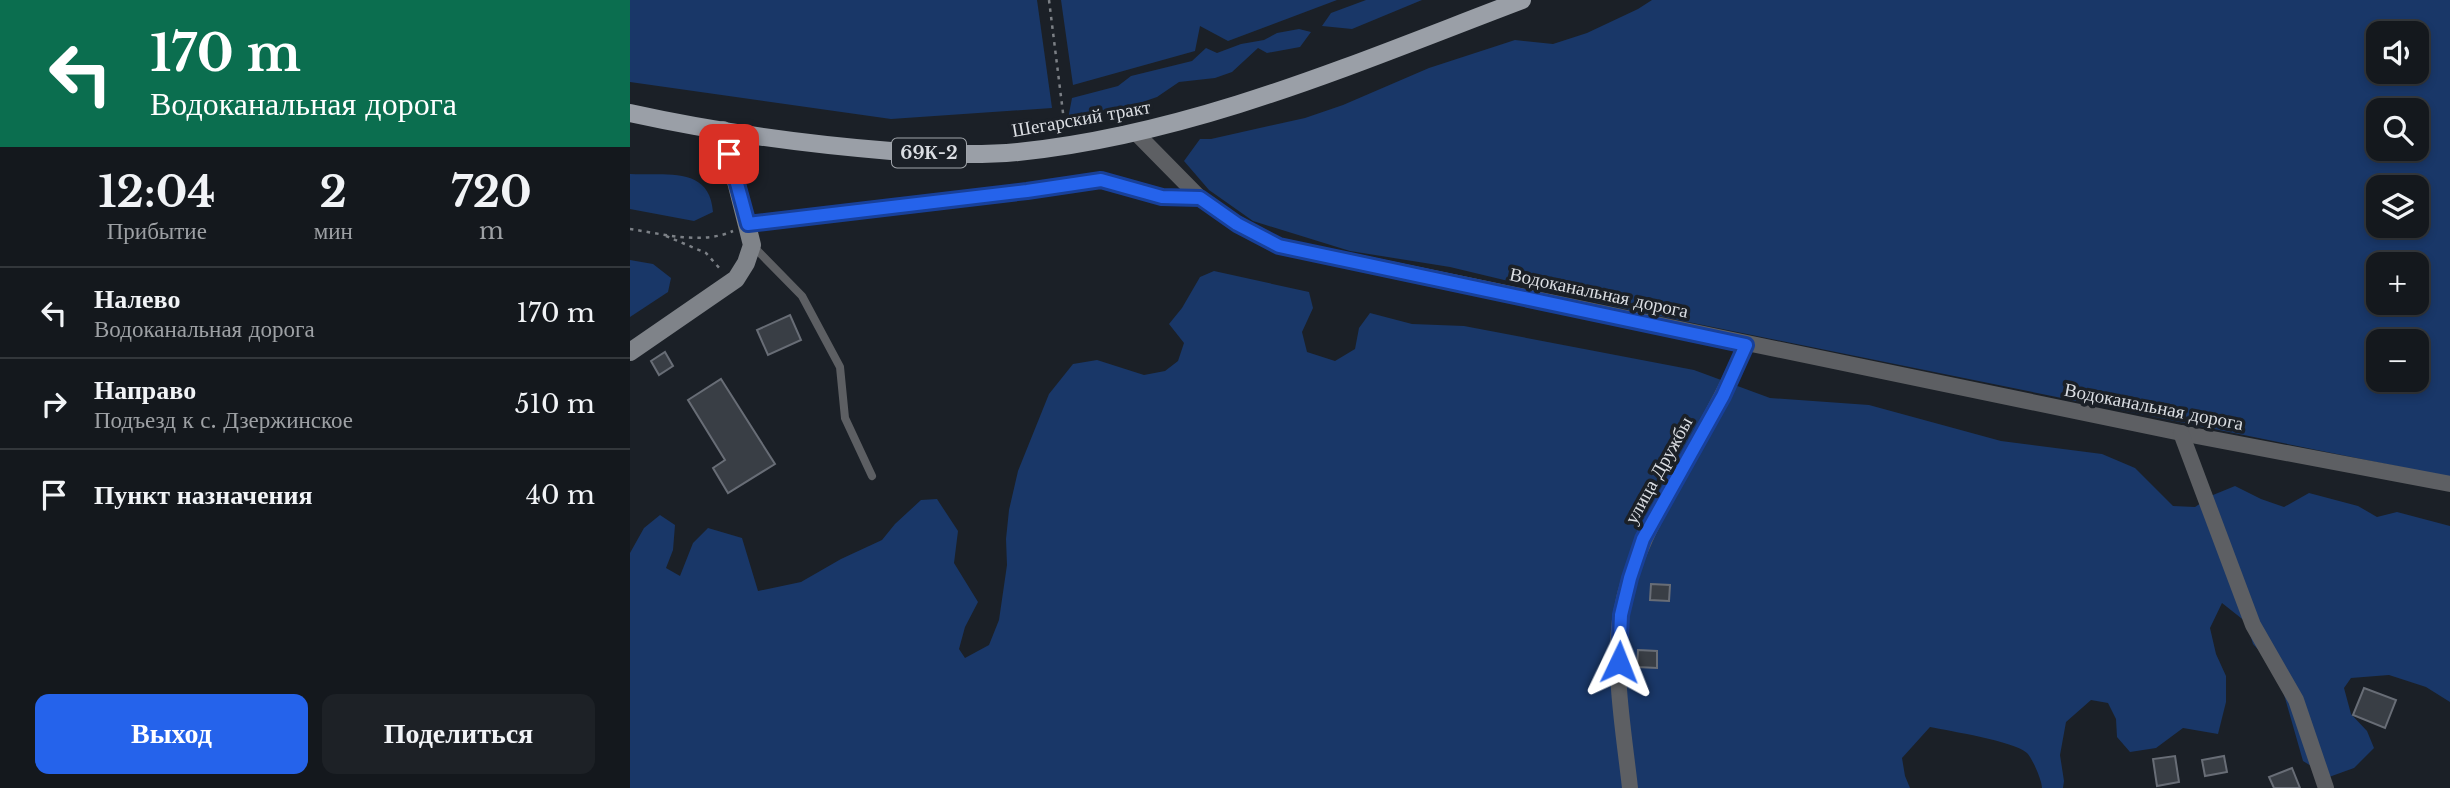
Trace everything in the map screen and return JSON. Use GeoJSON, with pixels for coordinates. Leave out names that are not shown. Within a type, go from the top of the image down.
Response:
{"type":"FeatureCollection","features":[{"type":"Feature","properties":{"kind":"main road","name":"Шегарский тракт"},"geometry":{"type":"LineString","coordinates":[[630,113],[848,148],[963,155],[1067,146],[1136,133],[1255,99],[1522,0]]}},
{"type":"Feature","properties":{"kind":"street"},"geometry":{"type":"LineString","coordinates":[[630,352],[736,279],[746,263],[752,245],[723,130]]}},
{"type":"Feature","properties":{"kind":"street","name":"Водоканальная дорога"},"geometry":{"type":"LineString","coordinates":[[1136,133],[1200,198],[1237,224],[1279,246],[1746,345],[2180,433],[2450,484]]}},
{"type":"Feature","properties":{"kind":"street"},"geometry":{"type":"LineString","coordinates":[[748,224],[1101,180],[1162,197],[1200,198]]}},
{"type":"Feature","properties":{"kind":"street","name":"улица Дружбы"},"geometry":{"type":"LineString","coordinates":[[1630,788],[1618,686],[1621,615],[1630,578],[1643,539],[1723,396],[1746,345]]}},
{"type":"Feature","properties":{"kind":"street"},"geometry":{"type":"LineString","coordinates":[[2180,433],[2248,614],[2296,700],[2326,788]]}},
{"type":"Feature","properties":{"kind":"lane"},"geometry":{"type":"LineString","coordinates":[[752,245],[802,296],[840,367],[845,418],[872,476]]}},
{"type":"Feature","properties":{"kind":"path"},"geometry":{"type":"LineString","coordinates":[[1049,0],[1067,146]]}},
{"type":"Feature","properties":{"kind":"path"},"geometry":{"type":"LineString","coordinates":[[630,229],[705,239],[720,237],[748,224]]}},
{"type":"Feature","properties":{"kind":"path"},"geometry":{"type":"LineString","coordinates":[[660,234],[706,253],[719,269],[736,279]]}},
{"type":"Feature","properties":{"kind":"shaded area"},"geometry":{"type":"Polygon","coordinates":[[[630,0],[1037,0],[1052,108],[891,119],[630,82],[630,0]]]}},
{"type":"Feature","properties":{"kind":"shaded area"},"geometry":{"type":"Polygon","coordinates":[[[1061,0],[1337,0],[1228,41],[1200,26],[1195,51],[1073,85],[1061,0]]]}},
{"type":"Feature","properties":{"kind":"shaded area"},"geometry":{"type":"Polygon","coordinates":[[[1366,0],[1422,0],[1352,29],[1322,26],[1331,13],[1366,0]]]}},
{"type":"Feature","properties":{"kind":"shaded area"},"geometry":{"type":"Polygon","coordinates":[[[1652,0],[2450,0],[2450,477],[1634,311],[1450,267],[1350,251],[1253,221],[1209,190],[1184,161],[1200,139],[1211,139],[1305,118],[1343,105],[1429,68],[1515,40],[1553,44],[1587,33],[1652,0]]]}},
{"type":"Feature","properties":{"kind":"shaded area"},"geometry":{"type":"Polygon","coordinates":[[[1299,29],[1311,32],[1300,47],[1267,53],[1258,48],[1232,72],[1215,78],[1179,82],[1157,97],[1125,108],[1068,119],[1072,98],[1118,86],[1131,76],[1192,61],[1206,48],[1217,53],[1241,44],[1264,40],[1277,33],[1299,29]]]}},
{"type":"Feature","properties":{"kind":"shaded area"},"geometry":{"type":"Polygon","coordinates":[[[630,174],[683,176],[694,180],[704,187],[710,197],[713,212],[694,221],[630,209],[630,174]]]}},
{"type":"Feature","properties":{"kind":"shaded area"},"geometry":{"type":"Polygon","coordinates":[[[630,260],[653,264],[671,278],[668,292],[630,317],[630,260]]]}},
{"type":"Feature","properties":{"kind":"shaded area"},"geometry":{"type":"Polygon","coordinates":[[[1214,271],[1309,292],[1313,308],[1302,332],[1307,352],[1335,361],[1355,349],[1359,328],[1370,313],[1412,324],[1464,326],[1694,370],[1770,398],[1869,405],[2001,441],[2102,454],[2135,468],[2173,506],[2195,507],[2213,495],[2235,486],[2284,507],[2309,493],[2358,506],[2377,517],[2397,512],[2450,526],[2450,702],[2426,687],[2389,675],[2351,678],[2344,688],[2351,714],[2367,731],[2374,748],[2354,768],[2329,777],[2303,761],[2277,670],[2253,644],[2246,622],[2222,603],[2210,628],[2216,654],[2226,676],[2226,702],[2218,734],[2183,728],[2156,748],[2130,752],[2117,737],[2116,719],[2108,703],[2091,700],[2066,722],[2060,755],[2063,788],[2042,788],[2031,759],[2020,749],[2009,744],[1930,727],[1902,758],[1910,788],[630,788],[630,553],[644,528],[660,515],[675,525],[673,550],[666,568],[680,576],[693,543],[708,528],[742,538],[758,591],[801,582],[882,540],[921,500],[937,499],[958,531],[954,563],[978,602],[965,627],[959,649],[965,658],[989,645],[999,620],[1007,565],[1009,510],[1018,471],[1049,394],[1073,364],[1097,360],[1144,375],[1165,371],[1178,361],[1184,343],[1169,324],[1200,277],[1214,271]]]}},
{"type":"Feature","properties":{"kind":"building"},"geometry":{"type":"Polygon","coordinates":[[[790,315],[801,340],[768,355],[757,330],[790,315]]]}},
{"type":"Feature","properties":{"kind":"building"},"geometry":{"type":"Polygon","coordinates":[[[665,352],[673,366],[659,375],[651,361],[665,352]]]}},
{"type":"Feature","properties":{"kind":"building"},"geometry":{"type":"Polygon","coordinates":[[[721,379],[775,464],[728,493],[713,468],[725,460],[688,400],[721,379]]]}},
{"type":"Feature","properties":{"kind":"building"},"geometry":{"type":"Polygon","coordinates":[[[1651,584],[1670,585],[1669,601],[1650,600],[1651,584]]]}},
{"type":"Feature","properties":{"kind":"building"},"geometry":{"type":"Polygon","coordinates":[[[1638,650],[1657,651],[1657,668],[1637,667],[1638,650]]]}},
{"type":"Feature","properties":{"kind":"building"},"geometry":{"type":"Polygon","coordinates":[[[2364,688],[2396,700],[2385,728],[2353,715],[2364,688]]]}},
{"type":"Feature","properties":{"kind":"building"},"geometry":{"type":"Polygon","coordinates":[[[2175,756],[2179,782],[2157,786],[2153,759],[2175,756]]]}},
{"type":"Feature","properties":{"kind":"building"},"geometry":{"type":"Polygon","coordinates":[[[2224,756],[2227,772],[2205,776],[2202,760],[2224,756]]]}},
{"type":"Feature","properties":{"kind":"building"},"geometry":{"type":"Polygon","coordinates":[[[2292,768],[2300,788],[2274,788],[2269,777],[2292,768]]]}},
{"type":"Feature","properties":{"kind":"route"},"geometry":{"type":"LineString","coordinates":[[729,154],[748,224],[1101,180],[1162,197],[1200,198],[1237,224],[1279,246],[1746,345],[1723,396],[1643,539],[1621,615],[1619,662]]}}]}
